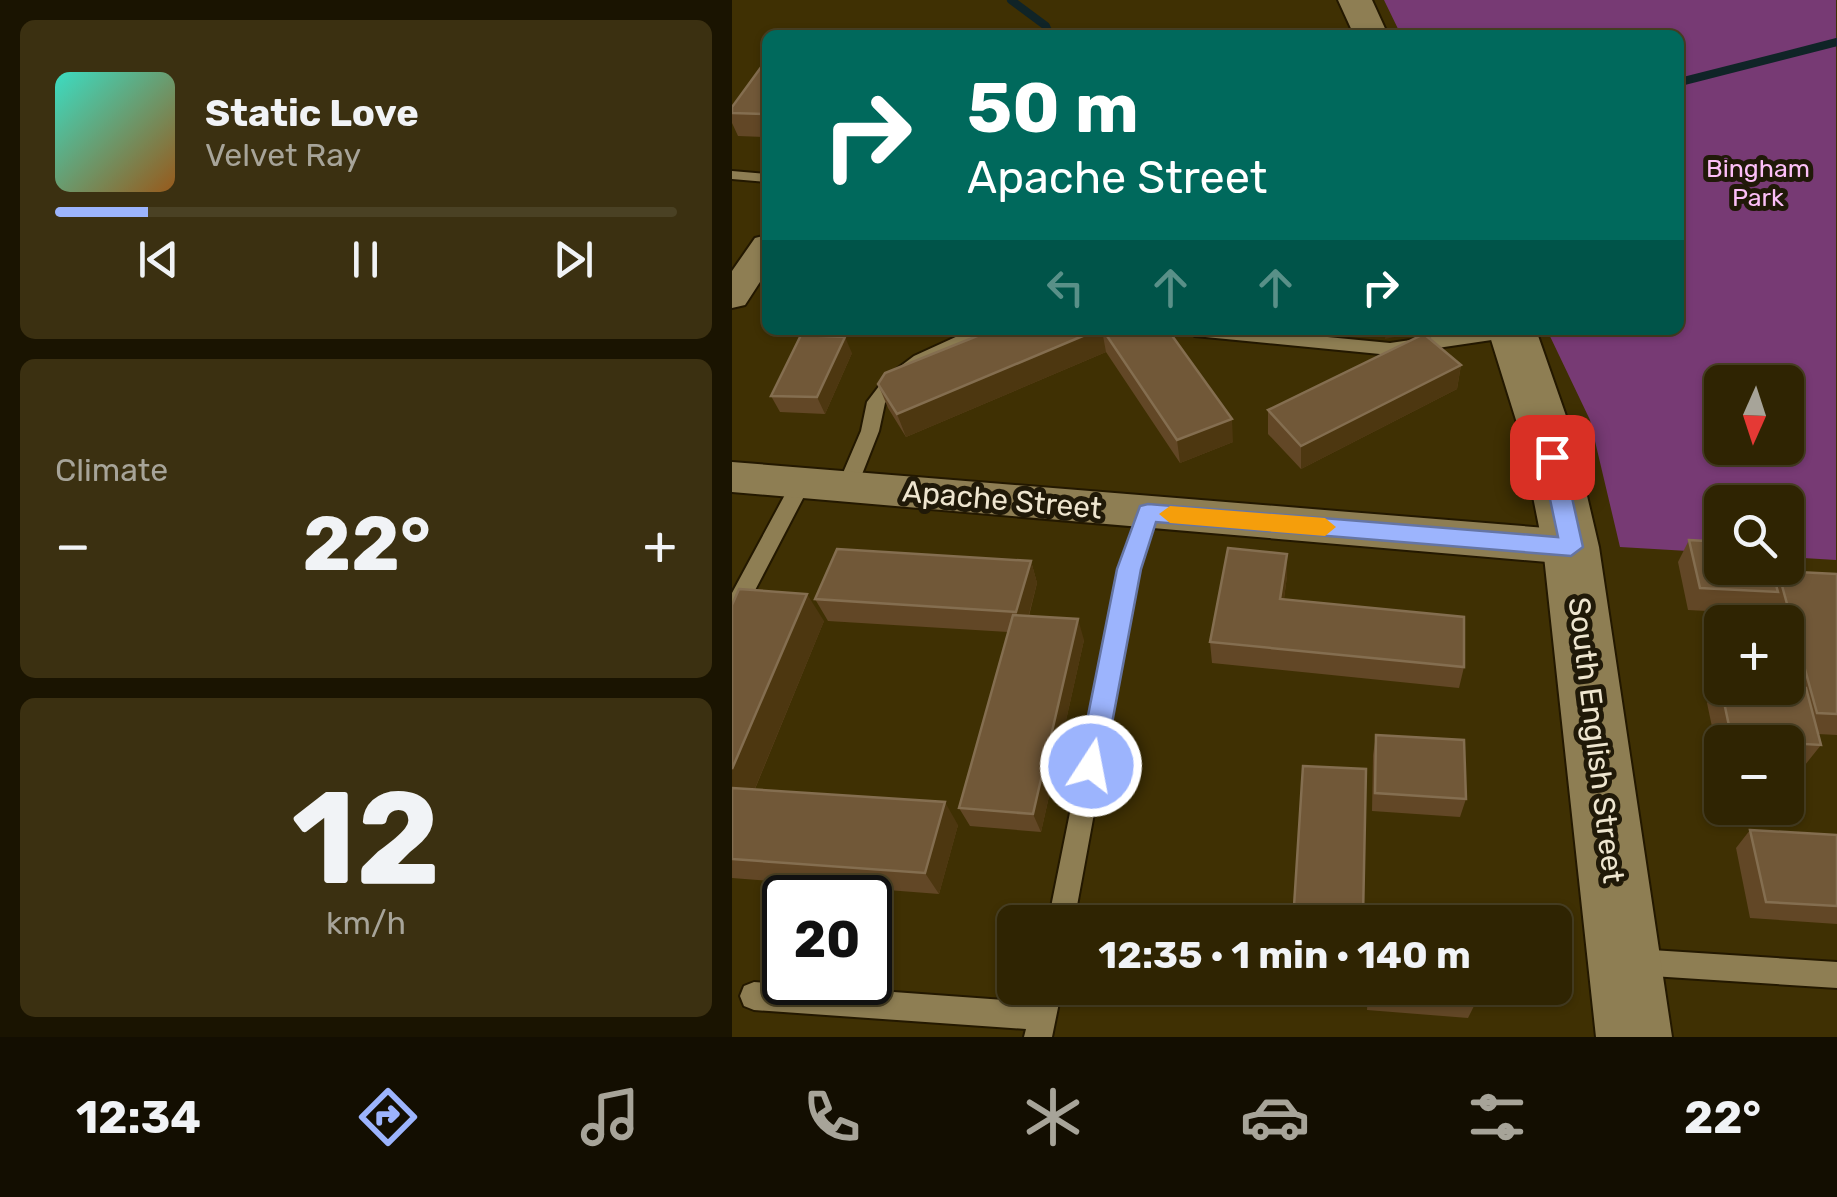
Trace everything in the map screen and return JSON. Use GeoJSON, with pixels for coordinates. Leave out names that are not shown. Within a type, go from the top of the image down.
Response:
{"type":"FeatureCollection","features":[{"type":"Feature","properties":{"kind":"street"},"geometry":{"type":"LineString","coordinates":[[1355,0],[1370,30]]}},
{"type":"Feature","properties":{"kind":"street"},"geometry":{"type":"LineString","coordinates":[[732,297],[762,252]]}},
{"type":"Feature","properties":{"kind":"street","name":"South English Street"},"geometry":{"type":"LineString","coordinates":[[1514,335],[1547,436],[1571,547],[1634,1037]]}},
{"type":"Feature","properties":{"kind":"street","name":"Apache Street"},"geometry":{"type":"LineString","coordinates":[[732,477],[1571,547]]}},
{"type":"Feature","properties":{"kind":"lane"},"geometry":{"type":"LineString","coordinates":[[732,175],[762,178]]}},
{"type":"Feature","properties":{"kind":"lane"},"geometry":{"type":"LineString","coordinates":[[847,487],[870,431],[876,402],[892,381],[920,360],[975,335]]}},
{"type":"Feature","properties":{"kind":"lane"},"geometry":{"type":"LineString","coordinates":[[1246,335],[1390,349],[1480,335]]}},
{"type":"Feature","properties":{"kind":"lane"},"geometry":{"type":"LineString","coordinates":[[732,614],[801,483]]}},
{"type":"Feature","properties":{"kind":"lane"},"geometry":{"type":"LineString","coordinates":[[1063,905],[1129,569],[1148,512]]}},
{"type":"Feature","properties":{"kind":"lane"},"geometry":{"type":"LineString","coordinates":[[1624,961],[1836,975]]}},
{"type":"Feature","properties":{"kind":"lane"},"geometry":{"type":"LineString","coordinates":[[754,996],[1040,1027]]}},
{"type":"Feature","properties":{"kind":"green space","name":"Bingham Park"},"geometry":{"type":"Polygon","coordinates":[[[1384,0],[1836,0],[1836,560],[1804,558],[1804,485],[1704,485],[1704,552],[1620,547],[1590,420],[1549,335],[1684,335],[1684,30],[1399,30],[1384,0]]]}},
{"type":"Feature","properties":{"kind":"building"},"geometry":{"type":"Polygon","coordinates":[[[762,66],[762,114],[732,113],[732,107],[762,66]]]}},
{"type":"Feature","properties":{"kind":"building"},"geometry":{"type":"Polygon","coordinates":[[[801,335],[845,337],[817,397],[771,396],[801,335]]]}},
{"type":"Feature","properties":{"kind":"building"},"geometry":{"type":"Polygon","coordinates":[[[980,335],[1085,335],[897,414],[878,384],[885,373],[980,335]]]}},
{"type":"Feature","properties":{"kind":"building"},"geometry":{"type":"Polygon","coordinates":[[[1106,335],[1172,335],[1232,419],[1177,440],[1106,335]]]}},
{"type":"Feature","properties":{"kind":"building"},"geometry":{"type":"Polygon","coordinates":[[[1422,335],[1461,365],[1301,446],[1268,410],[1422,335]]]}},
{"type":"Feature","properties":{"kind":"building"},"geometry":{"type":"Polygon","coordinates":[[[1689,540],[1704,541],[1704,585],[1776,585],[1778,592],[1700,588],[1689,540]]]}},
{"type":"Feature","properties":{"kind":"building"},"geometry":{"type":"Polygon","coordinates":[[[1228,548],[1287,554],[1280,599],[1464,617],[1464,667],[1210,642],[1228,548]]]}},
{"type":"Feature","properties":{"kind":"building"},"geometry":{"type":"Polygon","coordinates":[[[837,549],[1031,561],[1016,612],[815,599],[837,549]]]}},
{"type":"Feature","properties":{"kind":"building"},"geometry":{"type":"Polygon","coordinates":[[[1804,572],[1837,574],[1837,714],[1817,713],[1804,666],[1804,605],[1787,605],[1782,585],[1804,585],[1804,572]]]}},
{"type":"Feature","properties":{"kind":"building"},"geometry":{"type":"Polygon","coordinates":[[[739,589],[807,594],[732,769],[732,605],[739,589]]]}},
{"type":"Feature","properties":{"kind":"building"},"geometry":{"type":"Polygon","coordinates":[[[1013,615],[1078,619],[1033,814],[959,808],[1013,615]]]}},
{"type":"Feature","properties":{"kind":"building"},"geometry":{"type":"Polygon","coordinates":[[[1806,688],[1821,745],[1804,744],[1804,725],[1729,725],[1725,705],[1804,705],[1806,688]]]}},
{"type":"Feature","properties":{"kind":"building"},"geometry":{"type":"Polygon","coordinates":[[[1376,735],[1464,740],[1466,799],[1375,793],[1376,735]]]}},
{"type":"Feature","properties":{"kind":"building"},"geometry":{"type":"Polygon","coordinates":[[[1303,766],[1366,769],[1363,905],[1294,905],[1303,766]]]}},
{"type":"Feature","properties":{"kind":"building"},"geometry":{"type":"Polygon","coordinates":[[[732,788],[945,802],[925,873],[732,859],[732,788]]]}},
{"type":"Feature","properties":{"kind":"building"},"geometry":{"type":"Polygon","coordinates":[[[1750,830],[1837,835],[1837,906],[1766,902],[1750,830]]]}},
{"type":"Feature","properties":{"kind":"waterway"},"geometry":{"type":"LineString","coordinates":[[1011,0],[1048,30]]}},
{"type":"Feature","properties":{"kind":"waterway"},"geometry":{"type":"LineString","coordinates":[[1684,81],[1837,42]]}},
{"type":"Feature","properties":{"kind":"slow traffic"},"geometry":{"type":"LineString","coordinates":[[1170,514],[1325,527]]}},
{"type":"Feature","properties":{"kind":"route"},"geometry":{"type":"LineString","coordinates":[[1091,766],[1129,569],[1148,512],[1571,547],[1552,457]]}}]}
